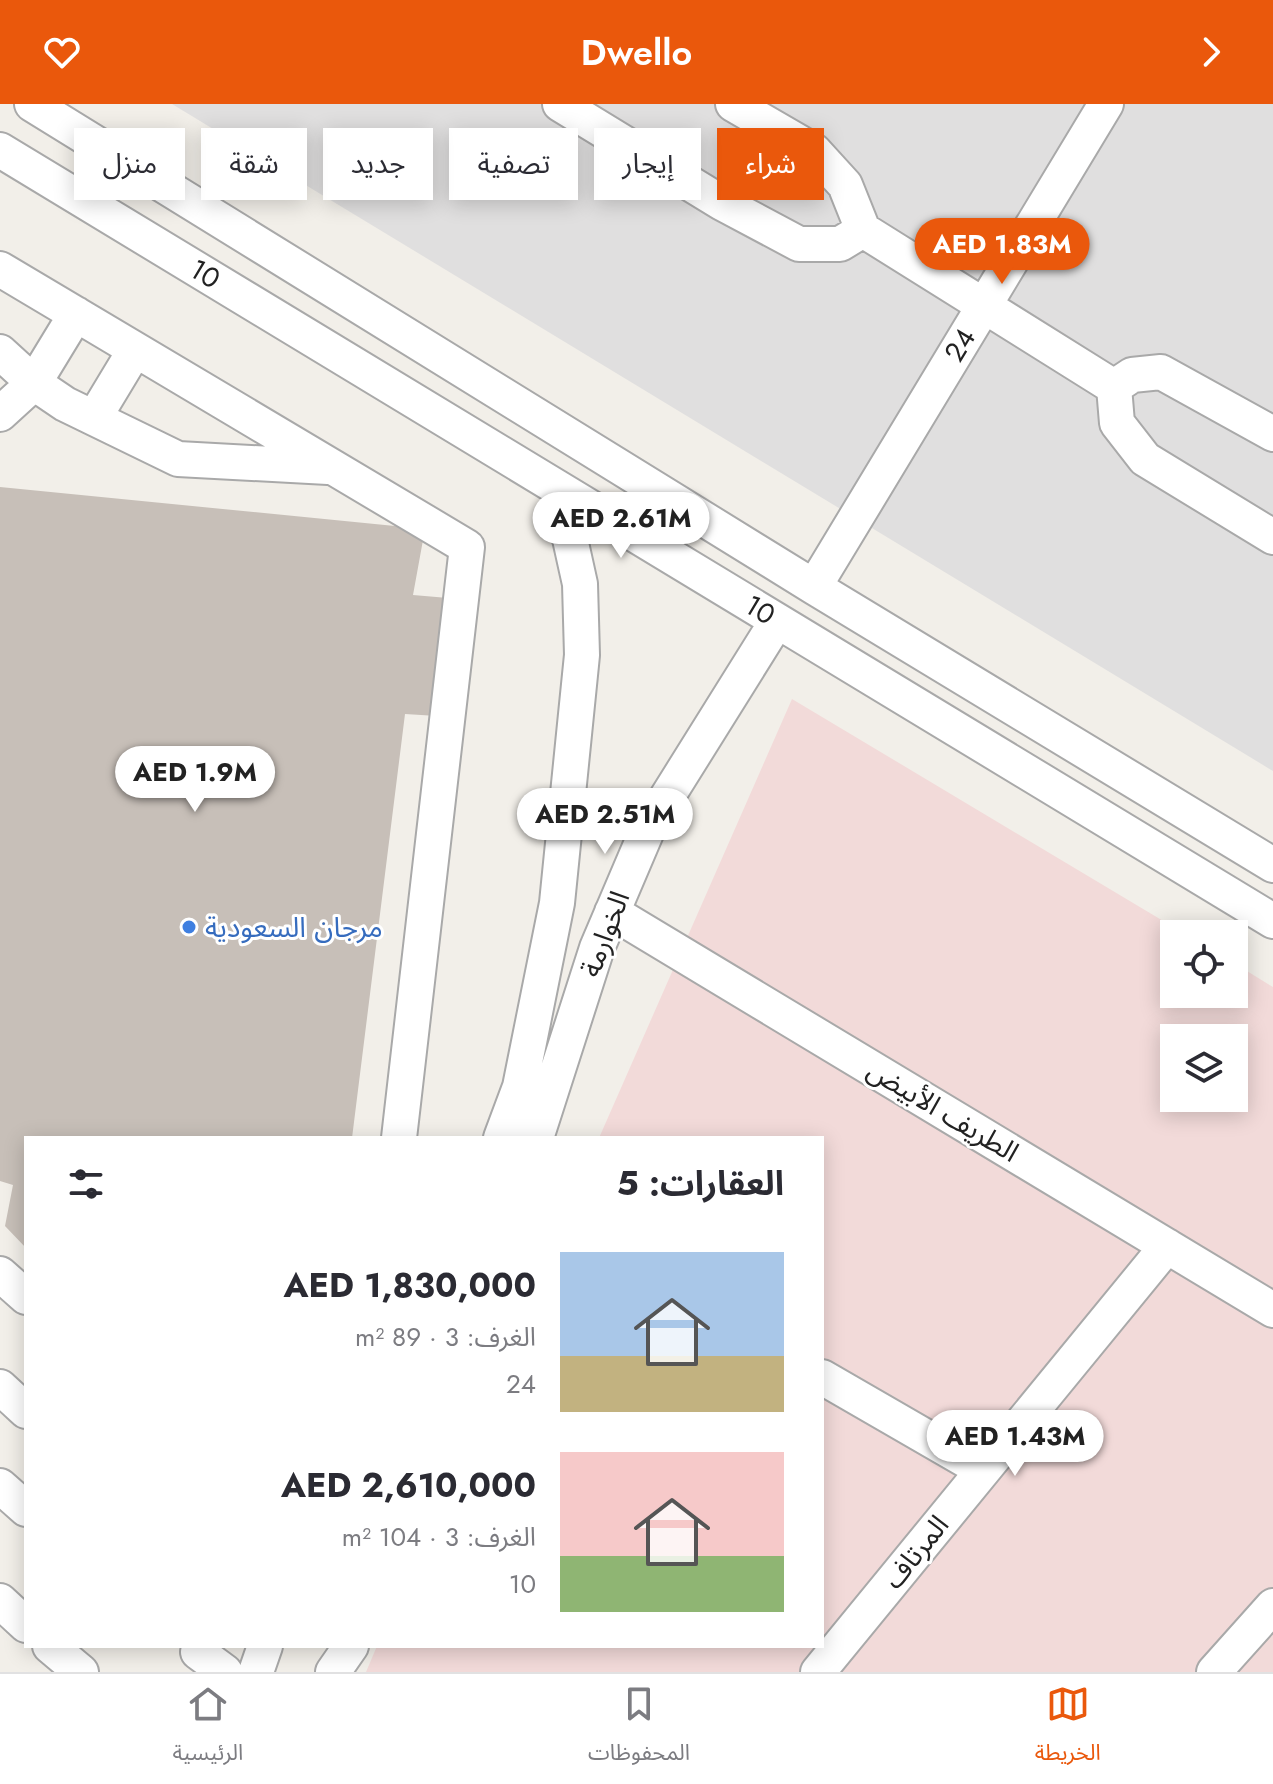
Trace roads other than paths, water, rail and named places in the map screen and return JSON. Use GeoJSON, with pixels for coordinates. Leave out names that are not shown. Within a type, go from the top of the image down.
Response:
{"type":"FeatureCollection","features":[{"type":"Feature","properties":{"kind":"street","name":"10"},"geometry":{"type":"LineString","coordinates":[[32,104],[814,587],[1269,852]]}},
{"type":"Feature","properties":{"kind":"street"},"geometry":{"type":"LineString","coordinates":[[560,104],[722,203],[799,244],[840,244],[863,230]]}},
{"type":"Feature","properties":{"kind":"street"},"geometry":{"type":"LineString","coordinates":[[733,104],[814,151],[845,185],[863,230],[983,308],[1114,387]]}},
{"type":"Feature","properties":{"kind":"street","name":"24"},"geometry":{"type":"LineString","coordinates":[[814,587],[1106,104]]}},
{"type":"Feature","properties":{"kind":"street","name":"10"},"geometry":{"type":"LineString","coordinates":[[0,150],[1273,921]]}},
{"type":"Feature","properties":{"kind":"street"},"geometry":{"type":"LineString","coordinates":[[0,269],[467,547],[399,1136]]}},
{"type":"Feature","properties":{"kind":"street"},"geometry":{"type":"LineString","coordinates":[[0,414],[34,383],[76,314]]}},
{"type":"Feature","properties":{"kind":"street"},"geometry":{"type":"LineString","coordinates":[[94,418],[135,350]]}},
{"type":"Feature","properties":{"kind":"street"},"geometry":{"type":"LineString","coordinates":[[0,352],[34,383],[94,418],[178,459],[333,467]]}},
{"type":"Feature","properties":{"kind":"street"},"geometry":{"type":"LineString","coordinates":[[1114,387],[1132,375],[1161,372],[1273,434]]}},
{"type":"Feature","properties":{"kind":"street"},"geometry":{"type":"LineString","coordinates":[[1114,387],[1117,423],[1145,459],[1273,537]]}},
{"type":"Feature","properties":{"kind":"street"},"geometry":{"type":"LineString","coordinates":[[502,1136],[520,1087],[557,903],[582,655],[580,584],[559,489]]}},
{"type":"Feature","properties":{"kind":"street","name":"الخوارمة"},"geometry":{"type":"LineString","coordinates":[[537,1136],[597,948],[649,826],[777,621]]}},
{"type":"Feature","properties":{"kind":"street","name":"الطريف الأبيض"},"geometry":{"type":"LineString","coordinates":[[612,912],[1273,1310]]}},
{"type":"Feature","properties":{"kind":"street","name":"المرتاف"},"geometry":{"type":"LineString","coordinates":[[818,1672],[1167,1246]]}},
{"type":"Feature","properties":{"kind":"street"},"geometry":{"type":"LineString","coordinates":[[824,1378],[983,1470]]}},
{"type":"Feature","properties":{"kind":"street"},"geometry":{"type":"LineString","coordinates":[[0,1387],[24,1409]]}},
{"type":"Feature","properties":{"kind":"street"},"geometry":{"type":"LineString","coordinates":[[0,1486],[24,1507]]}},
{"type":"Feature","properties":{"kind":"street"},"geometry":{"type":"LineString","coordinates":[[0,1601],[24,1623]]}},
{"type":"Feature","properties":{"kind":"street"},"geometry":{"type":"LineString","coordinates":[[1214,1672],[1273,1606]]}},
{"type":"Feature","properties":{"kind":"street"},"geometry":{"type":"LineString","coordinates":[[52,1648],[81,1672]]}},
{"type":"Feature","properties":{"kind":"street"},"geometry":{"type":"LineString","coordinates":[[256,1672],[264,1648]]}},
{"type":"Feature","properties":{"kind":"place","name":"مرجان السعودية"},"geometry":{"type":"Point","coordinates":[189,927]}}]}
